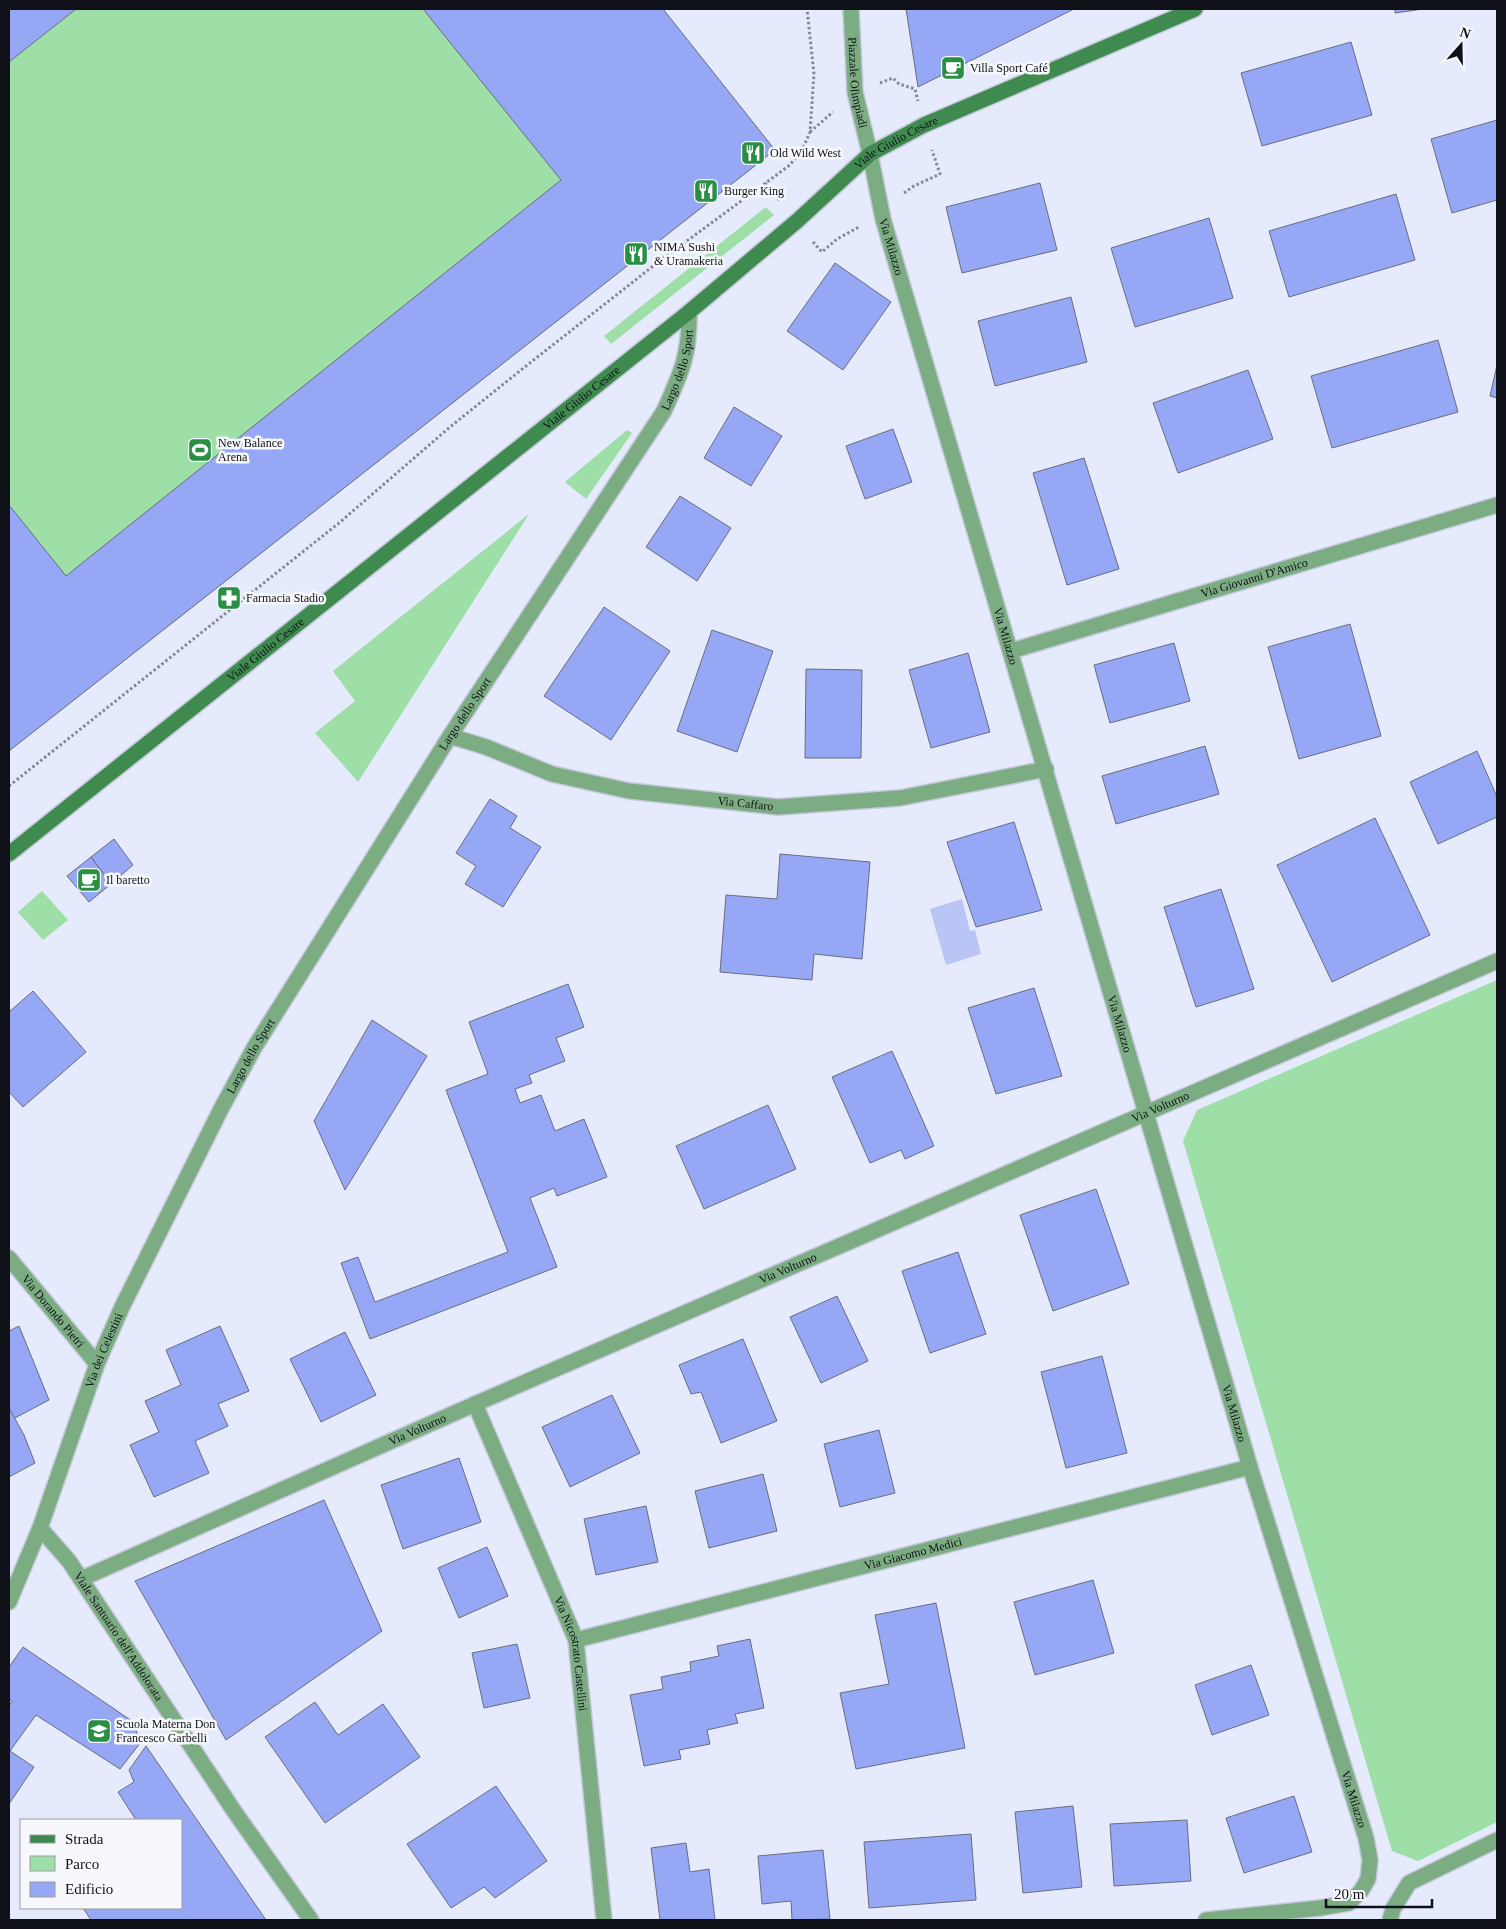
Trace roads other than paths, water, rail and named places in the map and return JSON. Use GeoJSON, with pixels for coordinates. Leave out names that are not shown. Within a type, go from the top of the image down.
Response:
{"type":"FeatureCollection","features":[{"type":"Feature","properties":{"kind":"street","name":"Piazzale Olimpiadi"},"geometry":{"type":"LineString","coordinates":[[851,9],[855,92],[870,154]]}},
{"type":"Feature","properties":{"kind":"street","name":"Viale Giulio Cesare"},"geometry":{"type":"LineString","coordinates":[[9,854],[689,312],[797,221],[870,154],[924,125],[1195,9]]}},
{"type":"Feature","properties":{"kind":"street","name":"Via Milazzo"},"geometry":{"type":"LineString","coordinates":[[870,154],[883,219],[1250,1467],[1366,1838],[1370,1860],[1368,1879],[1361,1891],[1349,1902],[1320,1908],[1206,1920]]}},
{"type":"Feature","properties":{"kind":"street","name":"Largo dello Sport"},"geometry":{"type":"LineString","coordinates":[[221,1109],[254,1048],[450,736],[664,412],[682,370],[689,340],[689,312]]}},
{"type":"Feature","properties":{"kind":"street","name":"Via Giovanni D'Amico"},"geometry":{"type":"LineString","coordinates":[[1011,651],[1497,505]]}},
{"type":"Feature","properties":{"kind":"street","name":"Via Caffaro"},"geometry":{"type":"LineString","coordinates":[[450,736],[486,747],[552,774],[630,791],[778,807],[900,798],[1046,768]]}},
{"type":"Feature","properties":{"kind":"street","name":"Via Volturno"},"geometry":{"type":"LineString","coordinates":[[81,1579],[475,1404],[1497,961]]}},
{"type":"Feature","properties":{"kind":"street","name":"Via dei Celestini"},"geometry":{"type":"LineString","coordinates":[[9,1602],[40,1528],[97,1364],[122,1307],[221,1109]]}},
{"type":"Feature","properties":{"kind":"street","name":"Via Dorando Pietri"},"geometry":{"type":"LineString","coordinates":[[9,1258],[97,1364]]}},
{"type":"Feature","properties":{"kind":"street","name":"Via Nicostrato Castellini"},"geometry":{"type":"LineString","coordinates":[[475,1404],[576,1640],[604,1920]]}},
{"type":"Feature","properties":{"kind":"street","name":"Via Giacomo Medici"},"geometry":{"type":"LineString","coordinates":[[576,1640],[1250,1467]]}},
{"type":"Feature","properties":{"kind":"street","name":"Viale Santuario dell'Addolorata"},"geometry":{"type":"LineString","coordinates":[[40,1528],[81,1579],[234,1811],[311,1920]]}},
{"type":"Feature","properties":{"kind":"street"},"geometry":{"type":"LineString","coordinates":[[1392,1914],[1409,1883],[1497,1840]]}},
{"type":"Feature","properties":{"kind":"water"},"geometry":{"type":"Polygon","coordinates":[[[962,899],[970,931],[975,930],[981,954],[946,965],[930,909],[962,899]]]}},
{"type":"Feature","properties":{"kind":"place","name":"Villa Sport Café"},"geometry":{"type":"Point","coordinates":[953,68]}},
{"type":"Feature","properties":{"kind":"place","name":"Old Wild West"},"geometry":{"type":"Point","coordinates":[753,153]}},
{"type":"Feature","properties":{"kind":"place","name":"Burger King"},"geometry":{"type":"Point","coordinates":[706,191]}},
{"type":"Feature","properties":{"kind":"place","name":"NIMA Sushi & Uramakeria"},"geometry":{"type":"Point","coordinates":[636,254]}},
{"type":"Feature","properties":{"kind":"place","name":"New Balance Arena"},"geometry":{"type":"Point","coordinates":[200,450]}},
{"type":"Feature","properties":{"kind":"place","name":"Farmacia Stadio"},"geometry":{"type":"Point","coordinates":[229,598]}},
{"type":"Feature","properties":{"kind":"place","name":"Il baretto"},"geometry":{"type":"Point","coordinates":[89,880]}},
{"type":"Feature","properties":{"kind":"place","name":"Scuola Materna Don Francesco Garbelli"},"geometry":{"type":"Point","coordinates":[99,1731]}}]}
